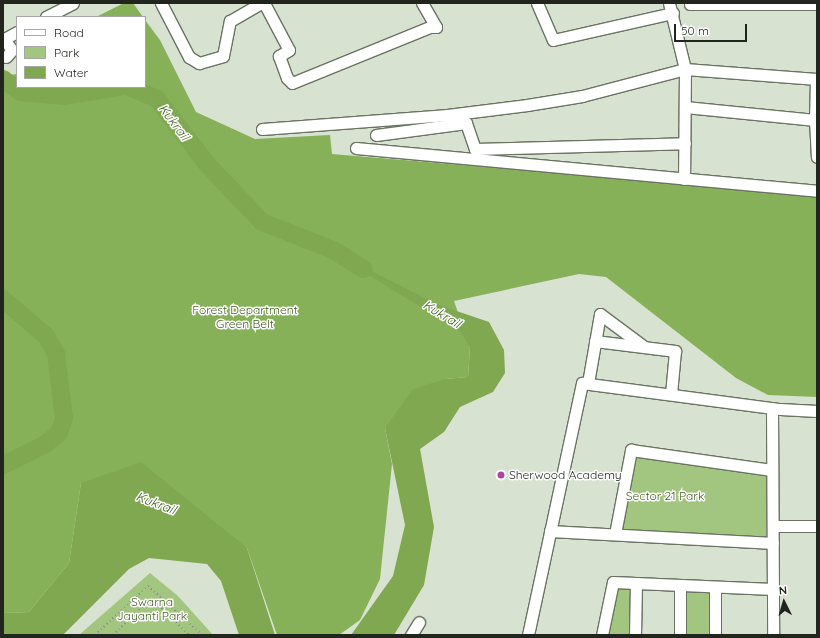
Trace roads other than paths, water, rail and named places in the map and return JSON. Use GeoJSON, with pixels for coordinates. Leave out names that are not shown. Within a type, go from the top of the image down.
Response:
{"type":"FeatureCollection","features":[{"type":"Feature","properties":{"kind":"street"},"geometry":{"type":"LineString","coordinates":[[48,16],[72,3]]}},
{"type":"Feature","properties":{"kind":"street"},"geometry":{"type":"LineString","coordinates":[[161,3],[190,57],[199,63],[223,56],[230,21],[261,3]]}},
{"type":"Feature","properties":{"kind":"street"},"geometry":{"type":"LineString","coordinates":[[264,3],[288,50],[279,56],[287,78],[292,83],[430,27],[436,27],[422,3]]}},
{"type":"Feature","properties":{"kind":"street"},"geometry":{"type":"LineString","coordinates":[[537,3],[553,40],[672,8],[685,69],[684,179]]}},
{"type":"Feature","properties":{"kind":"street"},"geometry":{"type":"LineString","coordinates":[[690,4],[817,4]]}},
{"type":"Feature","properties":{"kind":"street"},"geometry":{"type":"LineString","coordinates":[[6,57],[12,50],[4,39],[16,33]]}},
{"type":"Feature","properties":{"kind":"street"},"geometry":{"type":"LineString","coordinates":[[262,129],[447,115],[527,105],[582,96],[685,69],[816,79],[815,120],[817,157]]}},
{"type":"Feature","properties":{"kind":"street"},"geometry":{"type":"LineString","coordinates":[[685,107],[815,120]]}},
{"type":"Feature","properties":{"kind":"street"},"geometry":{"type":"LineString","coordinates":[[376,135],[466,123],[475,149],[685,143]]}},
{"type":"Feature","properties":{"kind":"street"},"geometry":{"type":"LineString","coordinates":[[356,148],[817,191]]}},
{"type":"Feature","properties":{"kind":"street"},"geometry":{"type":"LineString","coordinates":[[588,383],[600,314],[643,346]]}},
{"type":"Feature","properties":{"kind":"street"},"geometry":{"type":"LineString","coordinates":[[596,341],[675,351],[671,394]]}},
{"type":"Feature","properties":{"kind":"street"},"geometry":{"type":"LineString","coordinates":[[528,635],[582,382],[772,408],[817,411]]}},
{"type":"Feature","properties":{"kind":"street"},"geometry":{"type":"LineString","coordinates":[[772,408],[774,635]]}},
{"type":"Feature","properties":{"kind":"street"},"geometry":{"type":"LineString","coordinates":[[615,534],[631,450],[772,470]]}},
{"type":"Feature","properties":{"kind":"street"},"geometry":{"type":"LineString","coordinates":[[773,526],[817,526]]}},
{"type":"Feature","properties":{"kind":"street"},"geometry":{"type":"LineString","coordinates":[[550,531],[773,543]]}},
{"type":"Feature","properties":{"kind":"street"},"geometry":{"type":"LineString","coordinates":[[602,635],[613,582],[773,589]]}},
{"type":"Feature","properties":{"kind":"street"},"geometry":{"type":"LineString","coordinates":[[635,635],[636,583]]}},
{"type":"Feature","properties":{"kind":"street"},"geometry":{"type":"LineString","coordinates":[[680,585],[680,635]]}},
{"type":"Feature","properties":{"kind":"street"},"geometry":{"type":"LineString","coordinates":[[715,587],[715,635]]}},
{"type":"Feature","properties":{"kind":"street"},"geometry":{"type":"LineString","coordinates":[[410,635],[419,622]]}},
{"type":"Feature","properties":{"kind":"water"},"geometry":{"type":"Polygon","coordinates":[[[344,257],[436,304],[489,322],[504,350],[505,373],[493,392],[460,407],[444,432],[420,449],[434,527],[424,585],[394,635],[351,635],[393,576],[405,525],[385,428],[413,389],[445,379],[468,377],[470,348],[461,332],[354,266],[344,257]]]}},
{"type":"Feature","properties":{"kind":"water"},"geometry":{"type":"Polygon","coordinates":[[[141,462],[247,548],[275,635],[239,635],[221,581],[207,564],[149,558],[129,569],[63,635],[3,635],[3,613],[29,612],[69,563],[81,483],[141,462]]]}},
{"type":"Feature","properties":{"kind":"waterway","name":"Kukrail"},"geometry":{"type":"LineString","coordinates":[[3,79],[20,92],[63,96],[114,88]]}},
{"type":"Feature","properties":{"kind":"waterway","name":"Kukrail"},"geometry":{"type":"LineString","coordinates":[[131,88],[157,99],[207,164],[262,222],[333,250],[364,269]]}},
{"type":"Feature","properties":{"kind":"waterway"},"geometry":{"type":"LineString","coordinates":[[3,299],[46,336],[56,354],[64,418],[59,433],[44,445],[3,465]]}},
{"type":"Feature","properties":{"kind":"place","name":"Sherwood Academy"},"geometry":{"type":"Point","coordinates":[501,475]}},
{"type":"Feature","properties":{"kind":"park label","name":"Forest Department Green Belt"},"geometry":{"type":"Point","coordinates":[245,317]}},
{"type":"Feature","properties":{"kind":"park label","name":"Sector 21 Park"},"geometry":{"type":"Point","coordinates":[665,496]}},
{"type":"Feature","properties":{"kind":"park label","name":"Swarna Jayanti Park"},"geometry":{"type":"Point","coordinates":[152,609]}}]}
